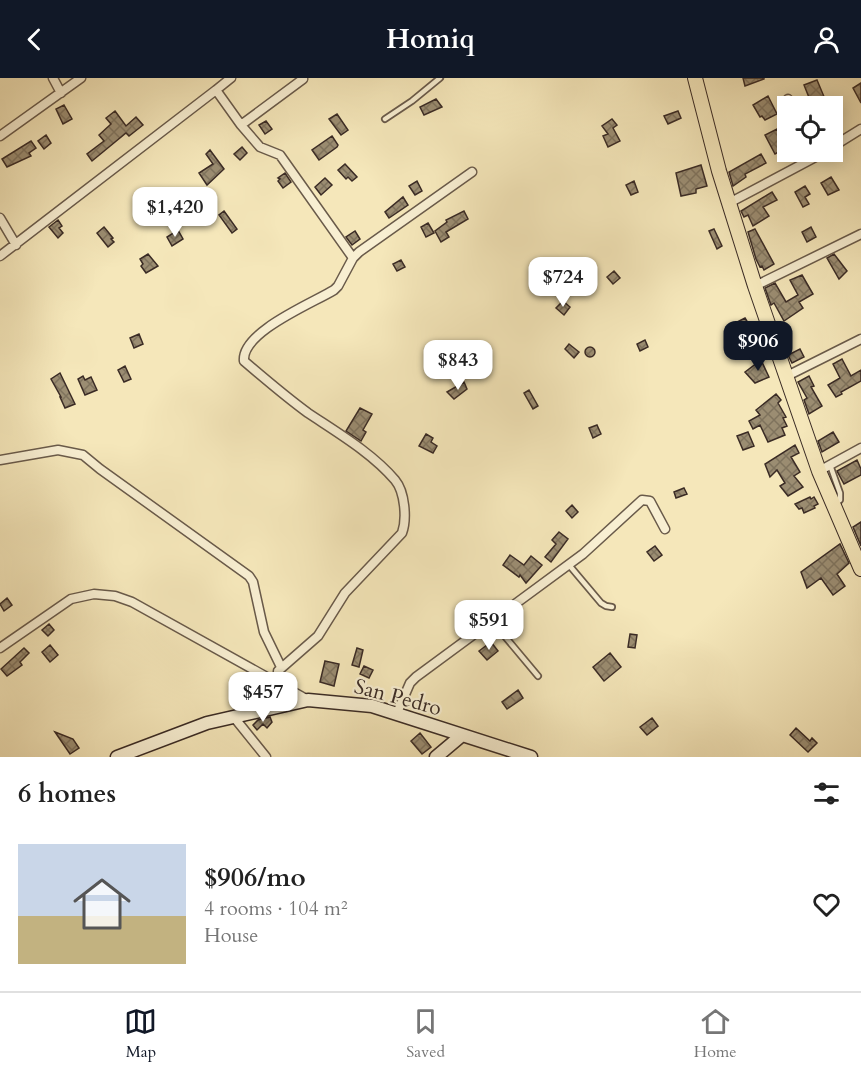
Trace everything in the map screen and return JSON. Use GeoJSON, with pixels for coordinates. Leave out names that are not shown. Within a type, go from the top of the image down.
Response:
{"type":"FeatureCollection","features":[{"type":"Feature","properties":{"kind":"main road"},"geometry":{"type":"LineString","coordinates":[[695,78],[719,171],[755,286],[787,376],[824,468],[834,505],[859,559]]}},
{"type":"Feature","properties":{"kind":"street"},"geometry":{"type":"LineString","coordinates":[[53,78],[61,93]]}},
{"type":"Feature","properties":{"kind":"street"},"geometry":{"type":"LineString","coordinates":[[0,136],[81,78]]}},
{"type":"Feature","properties":{"kind":"street"},"geometry":{"type":"LineString","coordinates":[[0,255],[231,78]]}},
{"type":"Feature","properties":{"kind":"street"},"geometry":{"type":"LineString","coordinates":[[241,125],[303,78]]}},
{"type":"Feature","properties":{"kind":"street"},"geometry":{"type":"LineString","coordinates":[[216,90],[260,147],[280,155],[353,258]]}},
{"type":"Feature","properties":{"kind":"street"},"geometry":{"type":"LineString","coordinates":[[843,140],[861,129]]}},
{"type":"Feature","properties":{"kind":"street"},"geometry":{"type":"LineString","coordinates":[[729,203],[798,162]]}},
{"type":"Feature","properties":{"kind":"street"},"geometry":{"type":"LineString","coordinates":[[278,705],[278,671],[318,636],[345,593],[397,539],[404,527],[404,510],[397,482],[375,461],[306,411],[244,361],[244,352],[248,345],[277,321],[334,290],[353,258],[472,172]]}},
{"type":"Feature","properties":{"kind":"street"},"geometry":{"type":"LineString","coordinates":[[0,218],[16,245]]}},
{"type":"Feature","properties":{"kind":"street"},"geometry":{"type":"LineString","coordinates":[[755,286],[861,234]]}},
{"type":"Feature","properties":{"kind":"street"},"geometry":{"type":"LineString","coordinates":[[787,376],[861,339]]}},
{"type":"Feature","properties":{"kind":"street"},"geometry":{"type":"LineString","coordinates":[[824,468],[861,448]]}},
{"type":"Feature","properties":{"kind":"street"},"geometry":{"type":"LineString","coordinates":[[0,460],[58,450],[83,455],[249,576],[253,582],[264,632],[281,667]]}},
{"type":"Feature","properties":{"kind":"street"},"geometry":{"type":"LineString","coordinates":[[397,713],[410,683],[416,677],[569,565],[642,500],[650,501],[665,529]]}},
{"type":"Feature","properties":{"kind":"street"},"geometry":{"type":"LineString","coordinates":[[0,648],[71,599],[94,594],[115,596],[132,602],[308,699]]}},
{"type":"Feature","properties":{"kind":"street","name":"San Pedro"},"geometry":{"type":"LineString","coordinates":[[117,757],[147,752],[207,723],[308,699],[372,706],[531,757]]}},
{"type":"Feature","properties":{"kind":"street"},"geometry":{"type":"LineString","coordinates":[[233,716],[266,757]]}},
{"type":"Feature","properties":{"kind":"street"},"geometry":{"type":"LineString","coordinates":[[436,757],[461,736]]}},
{"type":"Feature","properties":{"kind":"lane"},"geometry":{"type":"LineString","coordinates":[[385,119],[412,102],[440,78]]}},
{"type":"Feature","properties":{"kind":"lane"},"geometry":{"type":"LineString","coordinates":[[569,565],[601,603],[612,607]]}},
{"type":"Feature","properties":{"kind":"lane"},"geometry":{"type":"LineString","coordinates":[[492,621],[538,676]]}},
{"type":"Feature","properties":{"kind":"building"},"geometry":{"type":"Polygon","coordinates":[[[743,78],[764,78],[764,79],[745,86],[743,78]]]}},
{"type":"Feature","properties":{"kind":"building"},"geometry":{"type":"Polygon","coordinates":[[[817,80],[824,96],[808,96],[804,85],[817,80]]]}},
{"type":"Feature","properties":{"kind":"building"},"geometry":{"type":"Polygon","coordinates":[[[861,83],[861,103],[853,88],[861,83]]]}},
{"type":"Feature","properties":{"kind":"building"},"geometry":{"type":"Polygon","coordinates":[[[768,96],[777,114],[765,120],[762,116],[760,117],[753,105],[768,96]]]}},
{"type":"Feature","properties":{"kind":"building"},"geometry":{"type":"Polygon","coordinates":[[[436,99],[442,107],[424,115],[420,107],[436,99]]]}},
{"type":"Feature","properties":{"kind":"building"},"geometry":{"type":"Polygon","coordinates":[[[64,105],[72,119],[63,124],[56,109],[64,105]]]}},
{"type":"Feature","properties":{"kind":"building"},"geometry":{"type":"Polygon","coordinates":[[[115,111],[126,126],[136,117],[143,125],[129,136],[126,133],[92,161],[87,154],[104,141],[99,135],[111,124],[106,118],[115,111]]]}},
{"type":"Feature","properties":{"kind":"building"},"geometry":{"type":"Polygon","coordinates":[[[678,111],[681,118],[668,124],[664,116],[678,111]]]}},
{"type":"Feature","properties":{"kind":"building"},"geometry":{"type":"Polygon","coordinates":[[[337,114],[348,130],[341,135],[329,119],[337,114]]]}},
{"type":"Feature","properties":{"kind":"building"},"geometry":{"type":"Polygon","coordinates":[[[612,119],[617,125],[613,128],[620,141],[608,147],[603,136],[608,134],[602,126],[612,119]]]}},
{"type":"Feature","properties":{"kind":"building"},"geometry":{"type":"Polygon","coordinates":[[[266,121],[272,129],[265,134],[259,125],[266,121]]]}},
{"type":"Feature","properties":{"kind":"building"},"geometry":{"type":"Polygon","coordinates":[[[777,129],[777,153],[775,154],[765,135],[777,129]]]}},
{"type":"Feature","properties":{"kind":"building"},"geometry":{"type":"Polygon","coordinates":[[[46,135],[51,143],[44,149],[38,141],[46,135]]]}},
{"type":"Feature","properties":{"kind":"building"},"geometry":{"type":"Polygon","coordinates":[[[332,136],[337,147],[319,160],[312,150],[332,136]]]}},
{"type":"Feature","properties":{"kind":"building"},"geometry":{"type":"Polygon","coordinates":[[[31,141],[36,148],[29,153],[31,156],[7,167],[2,159],[31,141]]]}},
{"type":"Feature","properties":{"kind":"building"},"geometry":{"type":"Polygon","coordinates":[[[242,147],[247,153],[240,160],[234,154],[242,147]]]}},
{"type":"Feature","properties":{"kind":"building"},"geometry":{"type":"Polygon","coordinates":[[[210,150],[224,169],[207,185],[199,173],[213,164],[206,154],[210,150]]]}},
{"type":"Feature","properties":{"kind":"building"},"geometry":{"type":"Polygon","coordinates":[[[761,154],[766,163],[745,174],[746,177],[733,186],[729,172],[761,154]]]}},
{"type":"Feature","properties":{"kind":"building"},"geometry":{"type":"Polygon","coordinates":[[[345,164],[357,177],[352,181],[348,177],[346,179],[338,170],[345,164]]]}},
{"type":"Feature","properties":{"kind":"building"},"geometry":{"type":"Polygon","coordinates":[[[701,165],[707,186],[696,189],[696,193],[681,196],[676,173],[701,165]]]}},
{"type":"Feature","properties":{"kind":"building"},"geometry":{"type":"Polygon","coordinates":[[[285,173],[291,182],[283,188],[278,178],[285,173]]]}},
{"type":"Feature","properties":{"kind":"building"},"geometry":{"type":"Polygon","coordinates":[[[831,177],[839,190],[828,195],[821,183],[831,177]]]}},
{"type":"Feature","properties":{"kind":"building"},"geometry":{"type":"Polygon","coordinates":[[[325,178],[332,185],[321,195],[315,187],[325,178]]]}},
{"type":"Feature","properties":{"kind":"building"},"geometry":{"type":"Polygon","coordinates":[[[417,181],[422,191],[415,195],[409,186],[417,181]]]}},
{"type":"Feature","properties":{"kind":"building"},"geometry":{"type":"Polygon","coordinates":[[[634,181],[638,192],[631,195],[626,185],[634,181]]]}},
{"type":"Feature","properties":{"kind":"building"},"geometry":{"type":"Polygon","coordinates":[[[805,186],[810,194],[805,197],[809,204],[803,207],[795,192],[805,186]]]}},
{"type":"Feature","properties":{"kind":"building"},"geometry":{"type":"Polygon","coordinates":[[[772,192],[777,200],[763,207],[769,216],[753,226],[748,215],[744,217],[741,211],[772,192]]]}},
{"type":"Feature","properties":{"kind":"building"},"geometry":{"type":"Polygon","coordinates":[[[403,197],[408,205],[389,218],[385,212],[403,197]]]}},
{"type":"Feature","properties":{"kind":"building"},"geometry":{"type":"Polygon","coordinates":[[[224,211],[237,229],[232,233],[219,215],[224,211]]]}},
{"type":"Feature","properties":{"kind":"building"},"geometry":{"type":"Polygon","coordinates":[[[464,211],[468,219],[446,232],[449,237],[441,242],[435,231],[447,222],[446,220],[464,211]]]}},
{"type":"Feature","properties":{"kind":"building"},"geometry":{"type":"Polygon","coordinates":[[[58,220],[62,226],[59,228],[63,233],[58,238],[49,227],[58,220]]]}},
{"type":"Feature","properties":{"kind":"building"},"geometry":{"type":"Polygon","coordinates":[[[428,223],[434,233],[426,237],[421,227],[428,223]]]}},
{"type":"Feature","properties":{"kind":"building"},"geometry":{"type":"Polygon","coordinates":[[[104,227],[114,242],[108,247],[97,233],[104,227]]]}},
{"type":"Feature","properties":{"kind":"building"},"geometry":{"type":"Polygon","coordinates":[[[811,227],[816,237],[807,242],[802,232],[811,227]]]}},
{"type":"Feature","properties":{"kind":"building"},"geometry":{"type":"Polygon","coordinates":[[[714,229],[722,246],[717,249],[709,231],[714,229]]]}},
{"type":"Feature","properties":{"kind":"building"},"geometry":{"type":"Polygon","coordinates":[[[755,229],[774,264],[764,270],[756,259],[748,232],[755,229]]]}},
{"type":"Feature","properties":{"kind":"building"},"geometry":{"type":"Polygon","coordinates":[[[178,230],[183,239],[172,246],[167,237],[178,230]]]}},
{"type":"Feature","properties":{"kind":"building"},"geometry":{"type":"Polygon","coordinates":[[[355,231],[360,239],[352,245],[346,237],[355,231]]]}},
{"type":"Feature","properties":{"kind":"building"},"geometry":{"type":"Polygon","coordinates":[[[148,254],[158,266],[146,273],[141,266],[143,264],[140,259],[148,254]]]}},
{"type":"Feature","properties":{"kind":"building"},"geometry":{"type":"Polygon","coordinates":[[[834,254],[847,271],[839,279],[827,258],[834,254]]]}},
{"type":"Feature","properties":{"kind":"building"},"geometry":{"type":"Polygon","coordinates":[[[401,260],[405,267],[397,271],[393,264],[401,260]]]}},
{"type":"Feature","properties":{"kind":"building"},"geometry":{"type":"Polygon","coordinates":[[[614,271],[620,278],[613,284],[607,277],[614,271]]]}},
{"type":"Feature","properties":{"kind":"building"},"geometry":{"type":"Polygon","coordinates":[[[802,275],[813,294],[799,302],[803,308],[784,321],[774,303],[771,305],[765,288],[775,283],[786,302],[798,295],[790,280],[802,275]]]}},
{"type":"Feature","properties":{"kind":"building"},"geometry":{"type":"Polygon","coordinates":[[[563,301],[570,307],[564,315],[556,308],[563,301]]]}},
{"type":"Feature","properties":{"kind":"building"},"geometry":{"type":"Polygon","coordinates":[[[745,318],[765,356],[757,362],[751,340],[736,349],[732,344],[742,335],[735,323],[745,318]]]}},
{"type":"Feature","properties":{"kind":"building"},"geometry":{"type":"Polygon","coordinates":[[[139,334],[143,344],[134,348],[130,338],[139,334]]]}},
{"type":"Feature","properties":{"kind":"building"},"geometry":{"type":"Polygon","coordinates":[[[645,340],[648,347],[640,351],[637,344],[645,340]]]}},
{"type":"Feature","properties":{"kind":"building"},"geometry":{"type":"Polygon","coordinates":[[[569,344],[579,352],[574,358],[565,349],[569,344]]]}},
{"type":"Feature","properties":{"kind":"building"},"geometry":{"type":"Polygon","coordinates":[[[590,347],[594,348],[594,356],[590,357],[586,356],[585,352],[586,348],[590,347]]]}},
{"type":"Feature","properties":{"kind":"building"},"geometry":{"type":"Polygon","coordinates":[[[800,349],[804,357],[792,363],[788,355],[800,349]]]}},
{"type":"Feature","properties":{"kind":"building"},"geometry":{"type":"Polygon","coordinates":[[[842,359],[851,376],[861,370],[861,381],[836,397],[828,385],[840,378],[833,364],[842,359]]]}},
{"type":"Feature","properties":{"kind":"building"},"geometry":{"type":"Polygon","coordinates":[[[761,360],[769,377],[755,383],[745,372],[761,360]]]}},
{"type":"Feature","properties":{"kind":"building"},"geometry":{"type":"Polygon","coordinates":[[[125,366],[131,379],[124,382],[118,370],[125,366]]]}},
{"type":"Feature","properties":{"kind":"building"},"geometry":{"type":"Polygon","coordinates":[[[60,373],[75,404],[65,408],[51,379],[60,373]]]}},
{"type":"Feature","properties":{"kind":"building"},"geometry":{"type":"Polygon","coordinates":[[[83,376],[85,380],[91,377],[97,390],[85,395],[78,379],[83,376]]]}},
{"type":"Feature","properties":{"kind":"building"},"geometry":{"type":"Polygon","coordinates":[[[809,376],[814,386],[811,387],[822,406],[809,414],[804,400],[807,398],[798,382],[809,376]]]}},
{"type":"Feature","properties":{"kind":"building"},"geometry":{"type":"Polygon","coordinates":[[[464,382],[467,389],[454,399],[447,392],[464,382]]]}},
{"type":"Feature","properties":{"kind":"building"},"geometry":{"type":"Polygon","coordinates":[[[529,390],[538,406],[533,409],[524,393],[529,390]]]}},
{"type":"Feature","properties":{"kind":"building"},"geometry":{"type":"Polygon","coordinates":[[[776,394],[781,400],[778,403],[786,417],[783,418],[787,426],[782,428],[785,435],[768,442],[760,425],[753,429],[749,421],[760,415],[756,410],[776,394]]]}},
{"type":"Feature","properties":{"kind":"building"},"geometry":{"type":"Polygon","coordinates":[[[360,408],[372,414],[363,430],[366,432],[361,441],[346,431],[360,408]]]}},
{"type":"Feature","properties":{"kind":"building"},"geometry":{"type":"Polygon","coordinates":[[[597,425],[601,434],[593,438],[589,428],[597,425]]]}},
{"type":"Feature","properties":{"kind":"building"},"geometry":{"type":"Polygon","coordinates":[[[748,432],[754,446],[743,450],[737,436],[748,432]]]}},
{"type":"Feature","properties":{"kind":"building"},"geometry":{"type":"Polygon","coordinates":[[[833,432],[839,442],[822,452],[818,441],[833,432]]]}},
{"type":"Feature","properties":{"kind":"building"},"geometry":{"type":"Polygon","coordinates":[[[426,434],[433,438],[431,442],[437,446],[433,453],[419,446],[426,434]]]}},
{"type":"Feature","properties":{"kind":"building"},"geometry":{"type":"Polygon","coordinates":[[[795,445],[799,453],[791,457],[800,472],[794,476],[803,487],[788,496],[780,486],[785,483],[777,470],[770,477],[765,464],[795,445]]]}},
{"type":"Feature","properties":{"kind":"building"},"geometry":{"type":"Polygon","coordinates":[[[857,460],[861,475],[844,484],[837,471],[857,460]]]}},
{"type":"Feature","properties":{"kind":"building"},"geometry":{"type":"Polygon","coordinates":[[[684,488],[687,494],[676,498],[674,492],[684,488]]]}},
{"type":"Feature","properties":{"kind":"building"},"geometry":{"type":"Polygon","coordinates":[[[810,497],[811,499],[814,497],[818,504],[804,513],[802,508],[799,509],[795,504],[810,497]]]}},
{"type":"Feature","properties":{"kind":"building"},"geometry":{"type":"Polygon","coordinates":[[[572,505],[578,512],[572,518],[566,511],[572,505]]]}},
{"type":"Feature","properties":{"kind":"building"},"geometry":{"type":"Polygon","coordinates":[[[861,522],[861,546],[853,527],[861,522]]]}},
{"type":"Feature","properties":{"kind":"building"},"geometry":{"type":"Polygon","coordinates":[[[559,532],[568,539],[551,562],[545,557],[556,544],[552,540],[559,532]]]}},
{"type":"Feature","properties":{"kind":"building"},"geometry":{"type":"Polygon","coordinates":[[[840,544],[849,563],[837,574],[845,586],[833,595],[821,578],[807,588],[801,572],[840,544]]]}},
{"type":"Feature","properties":{"kind":"building"},"geometry":{"type":"Polygon","coordinates":[[[655,546],[662,555],[654,561],[647,552],[655,546]]]}},
{"type":"Feature","properties":{"kind":"building"},"geometry":{"type":"Polygon","coordinates":[[[510,555],[524,565],[531,556],[542,565],[526,583],[520,575],[519,577],[503,565],[510,555]]]}},
{"type":"Feature","properties":{"kind":"building"},"geometry":{"type":"Polygon","coordinates":[[[7,598],[12,605],[4,611],[0,604],[7,598]]]}},
{"type":"Feature","properties":{"kind":"building"},"geometry":{"type":"Polygon","coordinates":[[[49,624],[54,630],[48,636],[42,630],[49,624]]]}},
{"type":"Feature","properties":{"kind":"building"},"geometry":{"type":"Polygon","coordinates":[[[630,634],[637,635],[635,648],[628,647],[630,634]]]}},
{"type":"Feature","properties":{"kind":"building"},"geometry":{"type":"Polygon","coordinates":[[[491,642],[498,651],[487,660],[479,651],[491,642]]]}},
{"type":"Feature","properties":{"kind":"building"},"geometry":{"type":"Polygon","coordinates":[[[50,645],[58,655],[50,662],[42,652],[50,645]]]}},
{"type":"Feature","properties":{"kind":"building"},"geometry":{"type":"Polygon","coordinates":[[[24,648],[29,653],[20,662],[22,665],[7,676],[1,669],[24,648]]]}},
{"type":"Feature","properties":{"kind":"building"},"geometry":{"type":"Polygon","coordinates":[[[357,648],[363,650],[359,667],[352,665],[357,648]]]}},
{"type":"Feature","properties":{"kind":"building"},"geometry":{"type":"Polygon","coordinates":[[[610,653],[621,667],[604,681],[593,667],[610,653]]]}},
{"type":"Feature","properties":{"kind":"building"},"geometry":{"type":"Polygon","coordinates":[[[325,661],[339,664],[334,686],[320,682],[325,661]]]}},
{"type":"Feature","properties":{"kind":"building"},"geometry":{"type":"Polygon","coordinates":[[[364,666],[373,670],[369,678],[360,674],[364,666]]]}},
{"type":"Feature","properties":{"kind":"building"},"geometry":{"type":"Polygon","coordinates":[[[518,690],[523,698],[507,709],[502,702],[518,690]]]}},
{"type":"Feature","properties":{"kind":"building"},"geometry":{"type":"Polygon","coordinates":[[[270,717],[272,722],[267,728],[263,724],[257,730],[253,725],[258,720],[270,717]]]}},
{"type":"Feature","properties":{"kind":"building"},"geometry":{"type":"Polygon","coordinates":[[[652,718],[658,726],[647,735],[640,727],[652,718]]]}},
{"type":"Feature","properties":{"kind":"building"},"geometry":{"type":"Polygon","coordinates":[[[796,728],[810,741],[812,738],[817,743],[808,752],[790,735],[796,728]]]}},
{"type":"Feature","properties":{"kind":"building"},"geometry":{"type":"Polygon","coordinates":[[[55,732],[73,739],[79,748],[70,754],[55,732]]]}},
{"type":"Feature","properties":{"kind":"building"},"geometry":{"type":"Polygon","coordinates":[[[420,733],[431,747],[422,754],[411,741],[420,733]]]}}]}
